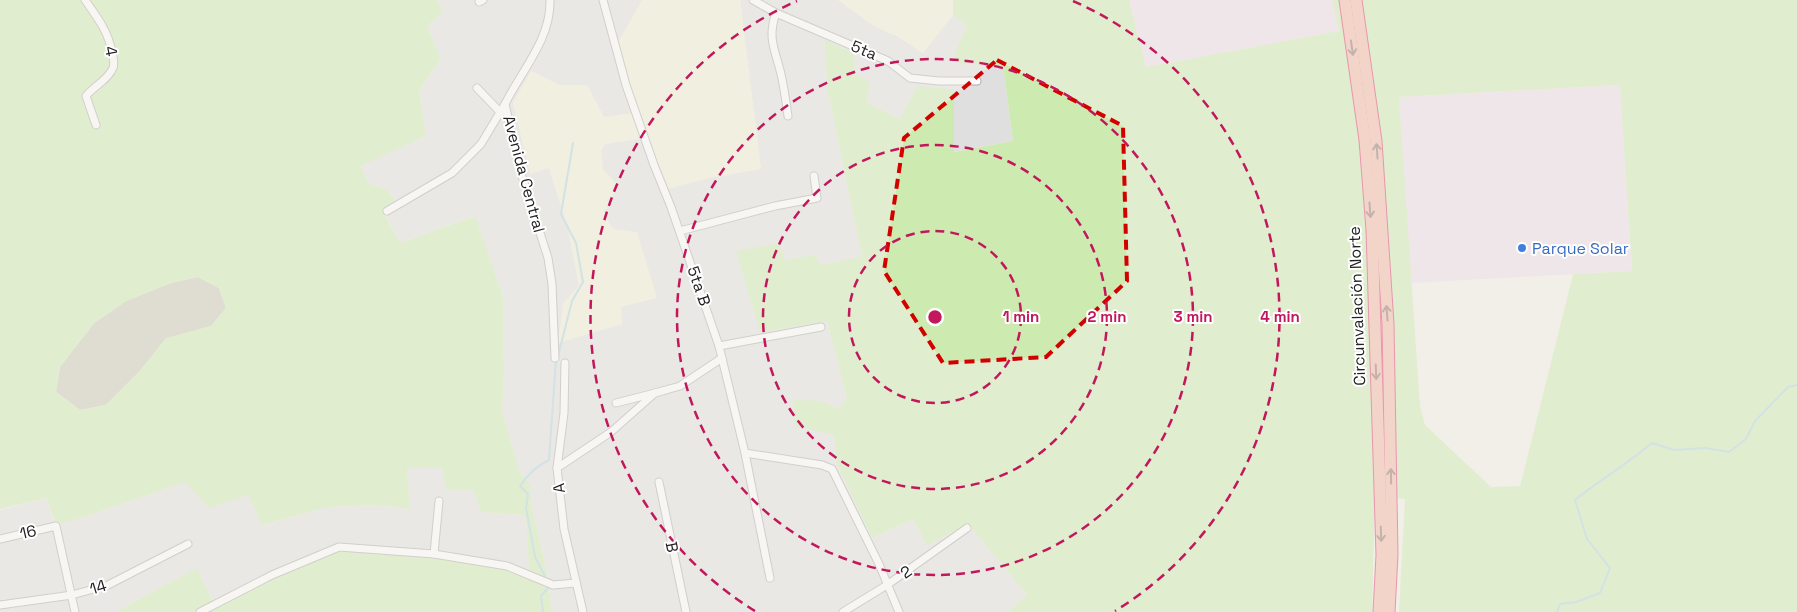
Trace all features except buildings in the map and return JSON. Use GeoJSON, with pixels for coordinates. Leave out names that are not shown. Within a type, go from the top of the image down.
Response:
{"type":"FeatureCollection","features":[{"type":"Feature","properties":{"kind":"highway","name":"Circunvalación Norte"},"geometry":{"type":"LineString","coordinates":[[1345,0],[1365,140],[1372,230],[1382,556],[1379,612]]}},
{"type":"Feature","properties":{"kind":"highway","name":"Circunvalación Norte"},"geometry":{"type":"LineString","coordinates":[[1356,0],[1376,140],[1387,314],[1392,555],[1389,612]]}},
{"type":"Feature","properties":{"kind":"street","name":"4"},"geometry":{"type":"LineString","coordinates":[[85,0],[107,33],[114,60],[113,67],[102,83],[92,89],[86,96],[96,126]]}},
{"type":"Feature","properties":{"kind":"street","name":"Avenida Central"},"geometry":{"type":"LineString","coordinates":[[550,0],[548,20],[538,46],[505,104],[520,170],[548,258],[552,284],[555,358]]}},
{"type":"Feature","properties":{"kind":"street","name":"5ta B"},"geometry":{"type":"LineString","coordinates":[[603,0],[626,85],[654,165],[680,230],[719,346],[770,578]]}},
{"type":"Feature","properties":{"kind":"street","name":"5ta"},"geometry":{"type":"LineString","coordinates":[[753,0],[776,13],[888,61],[910,78],[939,81],[977,81]]}},
{"type":"Feature","properties":{"kind":"street"},"geometry":{"type":"LineString","coordinates":[[776,13],[771,39],[780,72],[788,116]]}},
{"type":"Feature","properties":{"kind":"street"},"geometry":{"type":"LineString","coordinates":[[477,88],[501,113]]}},
{"type":"Feature","properties":{"kind":"street"},"geometry":{"type":"LineString","coordinates":[[387,212],[452,173],[480,144],[505,104]]}},
{"type":"Feature","properties":{"kind":"street"},"geometry":{"type":"LineString","coordinates":[[680,230],[775,206],[817,198],[814,176]]}},
{"type":"Feature","properties":{"kind":"street"},"geometry":{"type":"LineString","coordinates":[[719,346],[821,327]]}},
{"type":"Feature","properties":{"kind":"street"},"geometry":{"type":"LineString","coordinates":[[616,403],[680,386],[722,358]]}},
{"type":"Feature","properties":{"kind":"street","name":"A"},"geometry":{"type":"LineString","coordinates":[[564,363],[564,413],[557,468],[564,529],[582,612]]}},
{"type":"Feature","properties":{"kind":"street"},"geometry":{"type":"LineString","coordinates":[[557,468],[611,432],[655,394]]}},
{"type":"Feature","properties":{"kind":"street"},"geometry":{"type":"LineString","coordinates":[[744,454],[822,465],[832,469],[875,557],[899,612]]}},
{"type":"Feature","properties":{"kind":"street","name":"B"},"geometry":{"type":"LineString","coordinates":[[658,482],[686,612]]}},
{"type":"Feature","properties":{"kind":"street"},"geometry":{"type":"LineString","coordinates":[[434,554],[439,501]]}},
{"type":"Feature","properties":{"kind":"street","name":"16"},"geometry":{"type":"LineString","coordinates":[[0,538],[56,526],[72,595]]}},
{"type":"Feature","properties":{"kind":"street","name":"2"},"geometry":{"type":"LineString","coordinates":[[843,612],[887,585],[968,528]]}},
{"type":"Feature","properties":{"kind":"street","name":"14"},"geometry":{"type":"LineString","coordinates":[[0,605],[72,595],[108,585],[188,544]]}},
{"type":"Feature","properties":{"kind":"street"},"geometry":{"type":"LineString","coordinates":[[200,612],[272,575],[340,547],[434,554],[507,566],[553,586],[576,583]]}},
{"type":"Feature","properties":{"kind":"street"},"geometry":{"type":"LineString","coordinates":[[72,595],[75,612]]}},
{"type":"Feature","properties":{"kind":"highlighted area"},"geometry":{"type":"Polygon","coordinates":[[[997,60],[1123,126],[1127,281],[1046,357],[943,363],[884,271],[904,138],[997,60]]]}},
{"type":"Feature","properties":{"kind":"shaded area"},"geometry":{"type":"Polygon","coordinates":[[[437,0],[642,0],[638,8],[634,113],[604,117],[587,85],[559,85],[531,71],[530,173],[549,168],[568,228],[579,286],[563,304],[622,324],[612,229],[604,213],[618,185],[603,170],[601,151],[605,144],[646,137],[665,189],[709,178],[761,169],[740,0],[838,0],[874,26],[897,36],[923,53],[953,15],[967,26],[954,54],[1003,64],[1013,141],[953,152],[900,119],[866,102],[854,75],[824,41],[828,93],[862,256],[821,265],[815,254],[785,261],[737,251],[827,321],[847,399],[838,409],[822,401],[834,435],[837,464],[872,538],[913,519],[927,546],[968,524],[1027,595],[1007,612],[552,612],[547,572],[532,509],[530,485],[520,473],[502,411],[504,373],[503,295],[474,216],[400,243],[384,212],[387,190],[368,183],[361,165],[426,136],[419,91],[441,59],[427,26],[443,12],[437,0]]]}},
{"type":"Feature","properties":{"kind":"shaded area"},"geometry":{"type":"Polygon","coordinates":[[[642,0],[740,0],[761,169],[709,178],[665,190],[646,138],[605,144],[601,151],[603,170],[618,185],[604,213],[613,229],[637,232],[657,298],[621,307],[622,324],[558,343],[563,304],[579,286],[568,228],[549,168],[530,174],[513,103],[531,71],[559,85],[587,85],[604,117],[634,113],[616,46],[642,0]]]}},
{"type":"Feature","properties":{"kind":"shaded area"},"geometry":{"type":"Polygon","coordinates":[[[838,0],[953,0],[953,15],[923,53],[897,36],[874,26],[838,0]]]}},
{"type":"Feature","properties":{"kind":"shaded area"},"geometry":{"type":"Polygon","coordinates":[[[1129,0],[1332,0],[1339,31],[1146,67],[1129,0]]]}},
{"type":"Feature","properties":{"kind":"shaded area"},"geometry":{"type":"Polygon","coordinates":[[[1620,85],[1632,271],[1410,283],[1399,97],[1620,85]]]}},
{"type":"Feature","properties":{"kind":"shaded area"},"geometry":{"type":"Polygon","coordinates":[[[198,277],[219,288],[226,308],[211,326],[166,339],[138,373],[106,405],[80,410],[56,392],[60,367],[94,323],[126,301],[171,283],[198,277]]]}},
{"type":"Feature","properties":{"kind":"shaded area"},"geometry":{"type":"Polygon","coordinates":[[[407,467],[442,467],[473,489],[481,512],[526,515],[529,573],[215,606],[197,568],[115,612],[0,612],[0,510],[46,498],[55,524],[87,516],[185,482],[248,495],[263,525],[327,507],[378,505],[409,509],[407,467]]]}},
{"type":"Feature","properties":{"kind":"green space"},"geometry":{"type":"Polygon","coordinates":[[[0,0],[437,0],[443,12],[427,26],[441,59],[419,91],[426,136],[361,166],[368,183],[387,190],[396,203],[384,213],[400,243],[475,216],[503,296],[504,373],[502,411],[520,473],[530,484],[532,509],[547,572],[552,612],[115,612],[197,568],[215,606],[337,549],[434,554],[529,573],[526,515],[481,512],[473,489],[446,489],[442,467],[407,468],[410,509],[378,505],[327,507],[262,525],[248,495],[209,508],[185,482],[56,525],[46,498],[0,509],[0,0]],[[198,277],[171,283],[126,301],[94,323],[60,367],[56,392],[80,410],[106,405],[138,373],[166,338],[211,326],[226,308],[219,288],[198,277]]]}},
{"type":"Feature","properties":{"kind":"green space"},"geometry":{"type":"Polygon","coordinates":[[[953,0],[1129,0],[1146,67],[1339,31],[1332,0],[1797,0],[1797,612],[1399,612],[1405,499],[1375,496],[1372,612],[1007,612],[1027,595],[968,524],[927,546],[913,519],[872,538],[837,464],[834,435],[795,426],[793,400],[822,401],[838,409],[847,399],[827,321],[760,332],[736,251],[779,243],[785,261],[815,254],[821,265],[862,256],[828,93],[824,40],[854,53],[855,75],[870,82],[866,102],[900,119],[917,86],[954,90],[954,152],[1013,141],[1003,65],[959,64],[954,54],[967,26],[953,15],[953,0]],[[1620,85],[1399,97],[1420,406],[1425,425],[1491,487],[1520,486],[1573,274],[1632,271],[1620,85]]]}},
{"type":"Feature","properties":{"kind":"waterway"},"geometry":{"type":"LineString","coordinates":[[558,356],[572,301],[583,282],[576,243],[561,214],[573,143]]}},
{"type":"Feature","properties":{"kind":"waterway"},"geometry":{"type":"LineString","coordinates":[[545,576],[535,557],[526,508],[528,494],[520,486],[533,471],[549,460],[556,360]]}},
{"type":"Feature","properties":{"kind":"waterway"},"geometry":{"type":"LineString","coordinates":[[1557,612],[1560,604],[1576,602],[1600,593],[1610,568],[1587,539],[1575,500],[1652,443],[1674,450],[1705,448],[1729,452],[1746,439],[1755,421],[1788,387],[1797,385]]}},
{"type":"Feature","properties":{"kind":"waterway"},"geometry":{"type":"LineString","coordinates":[[543,612],[541,596],[548,588]]}},
{"type":"Feature","properties":{"kind":"place","name":"Parque Solar"},"geometry":{"type":"Point","coordinates":[1522,248]}}]}
